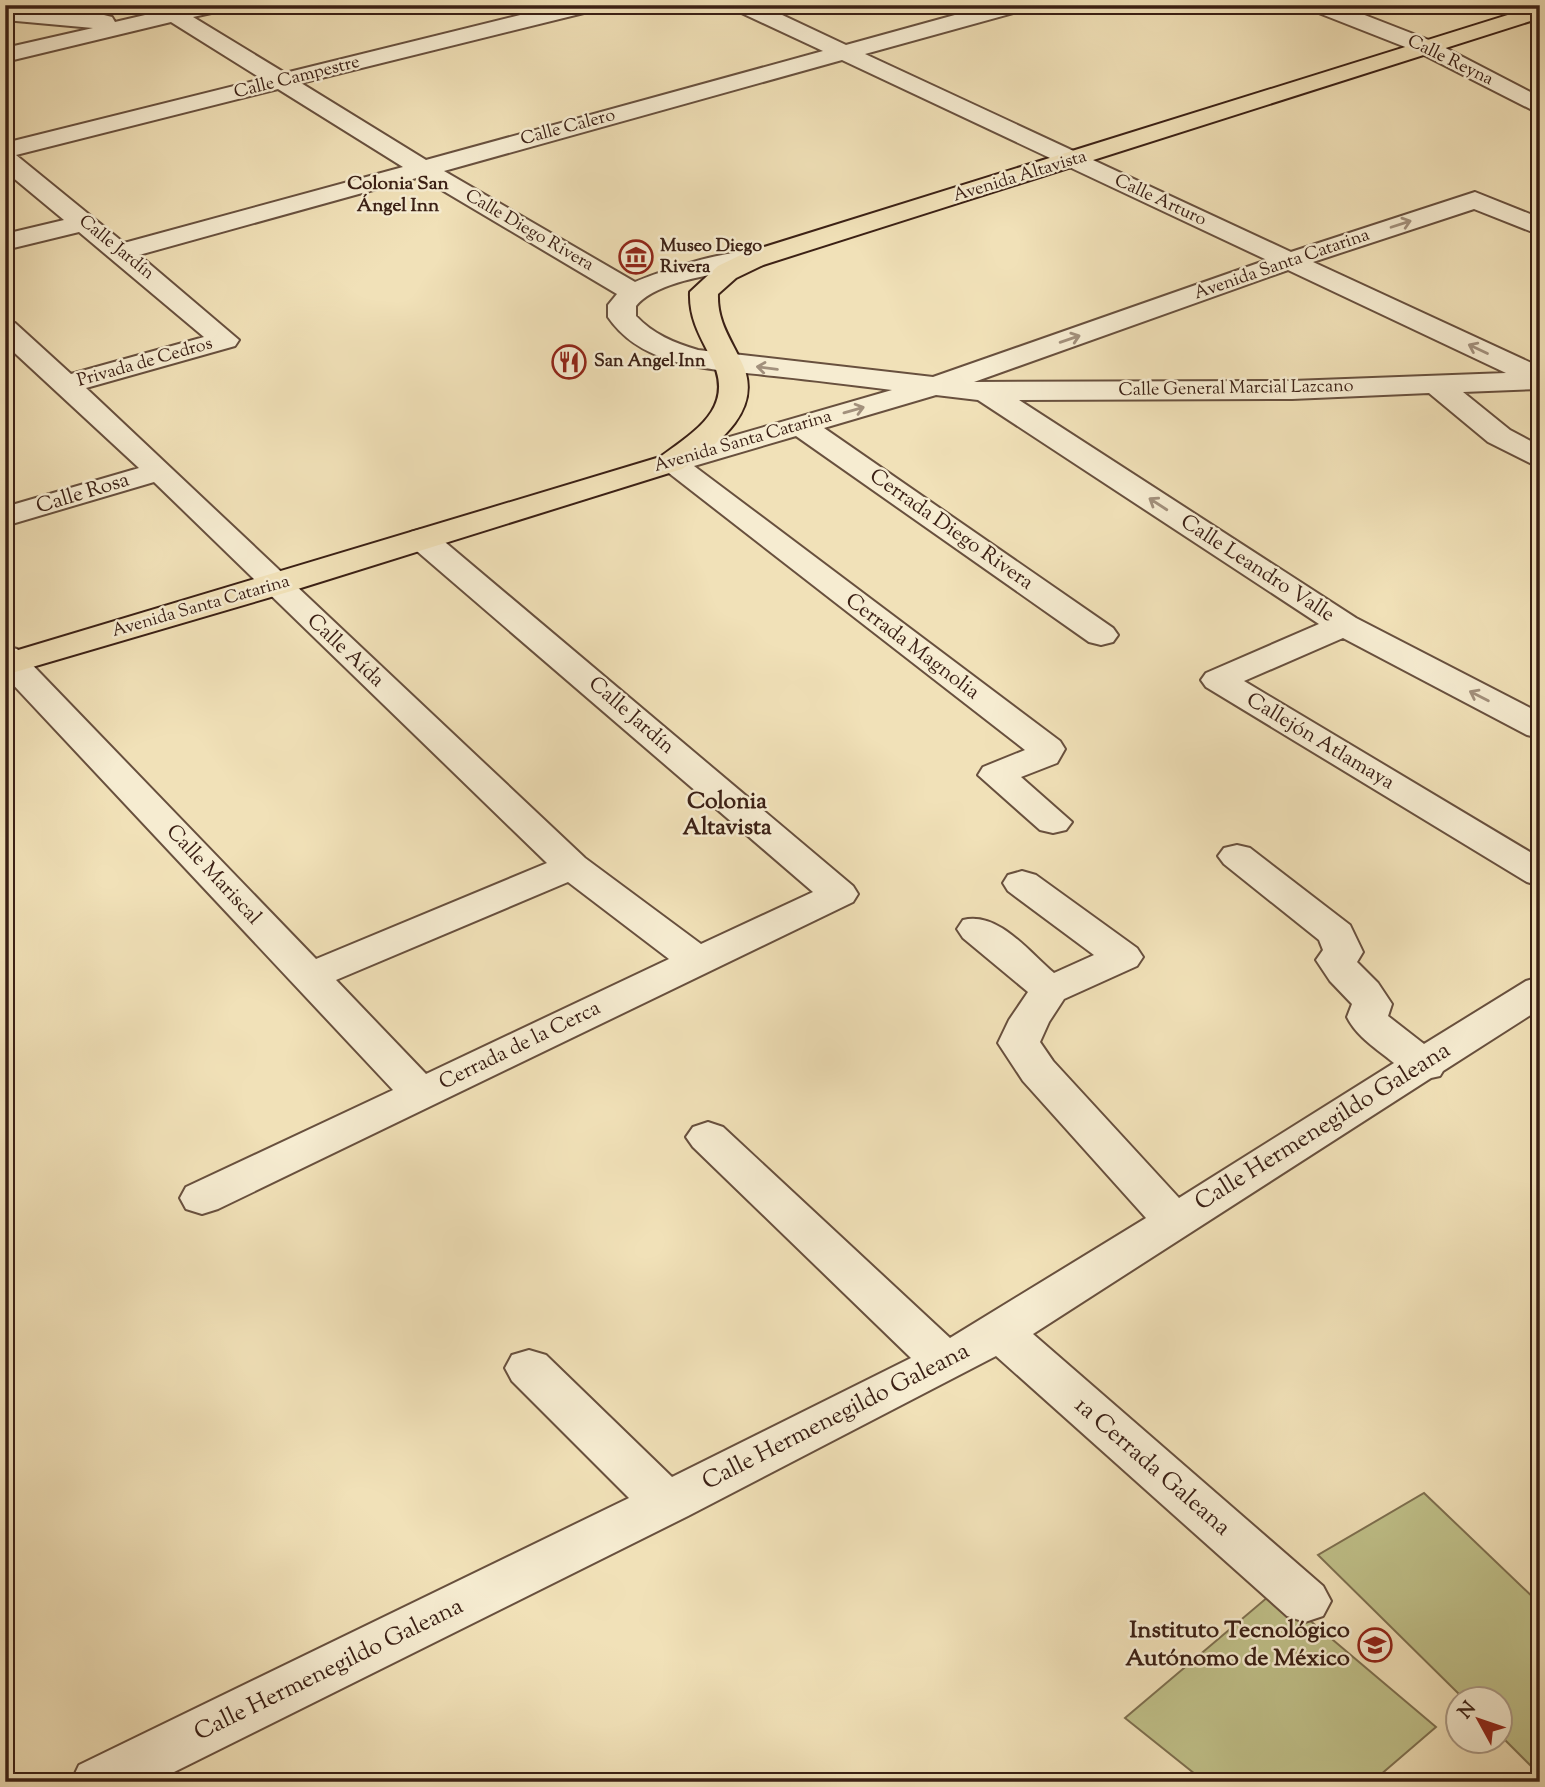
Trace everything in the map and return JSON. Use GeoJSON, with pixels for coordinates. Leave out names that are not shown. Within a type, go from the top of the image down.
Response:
{"type":"FeatureCollection","features":[{"type":"Feature","properties":{"kind":"main road","name":"Avenida Altavista"},"geometry":{"type":"LineString","coordinates":[[671,463],[700,442],[729,411],[736,397],[735,381],[729,363],[706,324],[703,306],[704,292],[727,272],[754,259],[1540,11]]}},
{"type":"Feature","properties":{"kind":"main road","name":"Avenida Santa Catarina"},"geometry":{"type":"LineString","coordinates":[[7,661],[276,585],[671,463]]}},
{"type":"Feature","properties":{"kind":"street"},"geometry":{"type":"LineString","coordinates":[[5,55],[217,5]]}},
{"type":"Feature","properties":{"kind":"street","name":"Calle Campestre"},"geometry":{"type":"LineString","coordinates":[[5,150],[588,5]]}},
{"type":"Feature","properties":{"kind":"street","name":"Calle Arturo"},"geometry":{"type":"LineString","coordinates":[[743,5],[1540,379]]}},
{"type":"Feature","properties":{"kind":"street","name":"Calle Calero"},"geometry":{"type":"LineString","coordinates":[[121,252],[1016,5]]}},
{"type":"Feature","properties":{"kind":"street","name":"Calle Reyna"},"geometry":{"type":"LineString","coordinates":[[1319,5],[1426,47],[1540,107]]}},
{"type":"Feature","properties":{"kind":"street"},"geometry":{"type":"LineString","coordinates":[[18,13],[134,25]]}},
{"type":"Feature","properties":{"kind":"street","name":"Calle Diego Rivera"},"geometry":{"type":"LineString","coordinates":[[174,15],[422,168],[633,292]]}},
{"type":"Feature","properties":{"kind":"street","name":"Calle Jardín"},"geometry":{"type":"LineString","coordinates":[[5,158],[225,340]]}},
{"type":"Feature","properties":{"kind":"street","name":"Avenida Santa Catarina"},"geometry":{"type":"LineString","coordinates":[[671,463],[932,387],[1289,261],[1475,200],[1540,227]]}},
{"type":"Feature","properties":{"kind":"street"},"geometry":{"type":"LineString","coordinates":[[5,242],[84,223]]}},
{"type":"Feature","properties":{"kind":"street"},"geometry":{"type":"LineString","coordinates":[[754,259],[720,265],[633,292],[622,305],[622,317],[644,338],[668,350],[729,363],[932,387]]}},
{"type":"Feature","properties":{"kind":"street","name":"Calle Aída"},"geometry":{"type":"LineString","coordinates":[[5,329],[160,471],[572,866],[696,961]]}},
{"type":"Feature","properties":{"kind":"street","name":"Privada de Cedros"},"geometry":{"type":"LineString","coordinates":[[65,386],[225,340]]}},
{"type":"Feature","properties":{"kind":"street"},"geometry":{"type":"LineString","coordinates":[[5,369],[38,360]]}},
{"type":"Feature","properties":{"kind":"street","name":"Calle General Marcial Lazcano"},"geometry":{"type":"LineString","coordinates":[[932,387],[986,392],[1292,390],[1540,379]]}},
{"type":"Feature","properties":{"kind":"street"},"geometry":{"type":"LineString","coordinates":[[1436,384],[1499,436],[1540,459]]}},
{"type":"Feature","properties":{"kind":"street","name":"Calle Leandro Valle"},"geometry":{"type":"LineString","coordinates":[[986,392],[1345,625],[1540,727]]}},
{"type":"Feature","properties":{"kind":"street","name":"Cerrada Diego Rivera"},"geometry":{"type":"LineString","coordinates":[[800,425],[1101,635]]}},
{"type":"Feature","properties":{"kind":"street","name":"Cerrada Magnolia"},"geometry":{"type":"LineString","coordinates":[[671,463],[1047,749],[1044,755],[996,775],[1053,822]]}},
{"type":"Feature","properties":{"kind":"street","name":"Calle Rosa"},"geometry":{"type":"LineString","coordinates":[[5,517],[160,471]]}},
{"type":"Feature","properties":{"kind":"street","name":"Calle Jardín"},"geometry":{"type":"LineString","coordinates":[[422,539],[839,894]]}},
{"type":"Feature","properties":{"kind":"street","name":"Callejón Atlamaya"},"geometry":{"type":"LineString","coordinates":[[1345,625],[1218,680],[1540,874]]}},
{"type":"Feature","properties":{"kind":"street","name":"Calle Mariscal"},"geometry":{"type":"LineString","coordinates":[[7,661],[420,1094]]}},
{"type":"Feature","properties":{"kind":"street"},"geometry":{"type":"LineString","coordinates":[[1237,856],[1336,933],[1343,951],[1336,960],[1341,971],[1366,993],[1372,1004],[1367,1017],[1370,1024],[1425,1066]]}},
{"type":"Feature","properties":{"kind":"street"},"geometry":{"type":"LineString","coordinates":[[309,976],[572,866]]}},
{"type":"Feature","properties":{"kind":"street"},"geometry":{"type":"LineString","coordinates":[[1022,883],[1123,957],[1050,990],[1029,1020],[1019,1043],[1038,1071],[1173,1220]]}},
{"type":"Feature","properties":{"kind":"street","name":"Cerrada de la Cerca"},"geometry":{"type":"LineString","coordinates":[[202,1198],[839,894]]}},
{"type":"Feature","properties":{"kind":"street"},"geometry":{"type":"LineString","coordinates":[[977,929],[1050,990]]}},
{"type":"Feature","properties":{"kind":"street","name":"Calle Hermenegildo Galeana"},"geometry":{"type":"LineString","coordinates":[[99,1782],[670,1502],[1000,1332],[1173,1220],[1425,1066],[1540,990]]}},
{"type":"Feature","properties":{"kind":"street"},"geometry":{"type":"LineString","coordinates":[[708,1137],[945,1362]]}},
{"type":"Feature","properties":{"kind":"street","name":"1a Cerrada Galeana"},"geometry":{"type":"LineString","coordinates":[[1000,1332],[1305,1601]]}},
{"type":"Feature","properties":{"kind":"street"},"geometry":{"type":"LineString","coordinates":[[529,1368],[650,1487],[670,1502]]}},
{"type":"Feature","properties":{"kind":"green space"},"geometry":{"type":"Polygon","coordinates":[[[1424,1493],[1540,1604],[1540,1775],[1514,1749],[1514,1686],[1451,1686],[1318,1555],[1424,1493]]]}},
{"type":"Feature","properties":{"kind":"green space"},"geometry":{"type":"Polygon","coordinates":[[[1275,1591],[1436,1727],[1372,1782],[1205,1782],[1125,1718],[1275,1591]]]}},
{"type":"Feature","properties":{"kind":"place","name":"Museo Diego Rivera"},"geometry":{"type":"Point","coordinates":[636,257]}},
{"type":"Feature","properties":{"kind":"place","name":"San Angel Inn"},"geometry":{"type":"Point","coordinates":[569,362]}},
{"type":"Feature","properties":{"kind":"place","name":"Instituto Tecnológico Autónomo de México"},"geometry":{"type":"Point","coordinates":[1375,1645]}},
{"type":"Feature","properties":{"kind":"district","name":"Colonia San Ángel Inn"},"geometry":{"type":"Point","coordinates":[398,195]}},
{"type":"Feature","properties":{"kind":"district","name":"Colonia Altavista"},"geometry":{"type":"Point","coordinates":[727,815]}}]}
